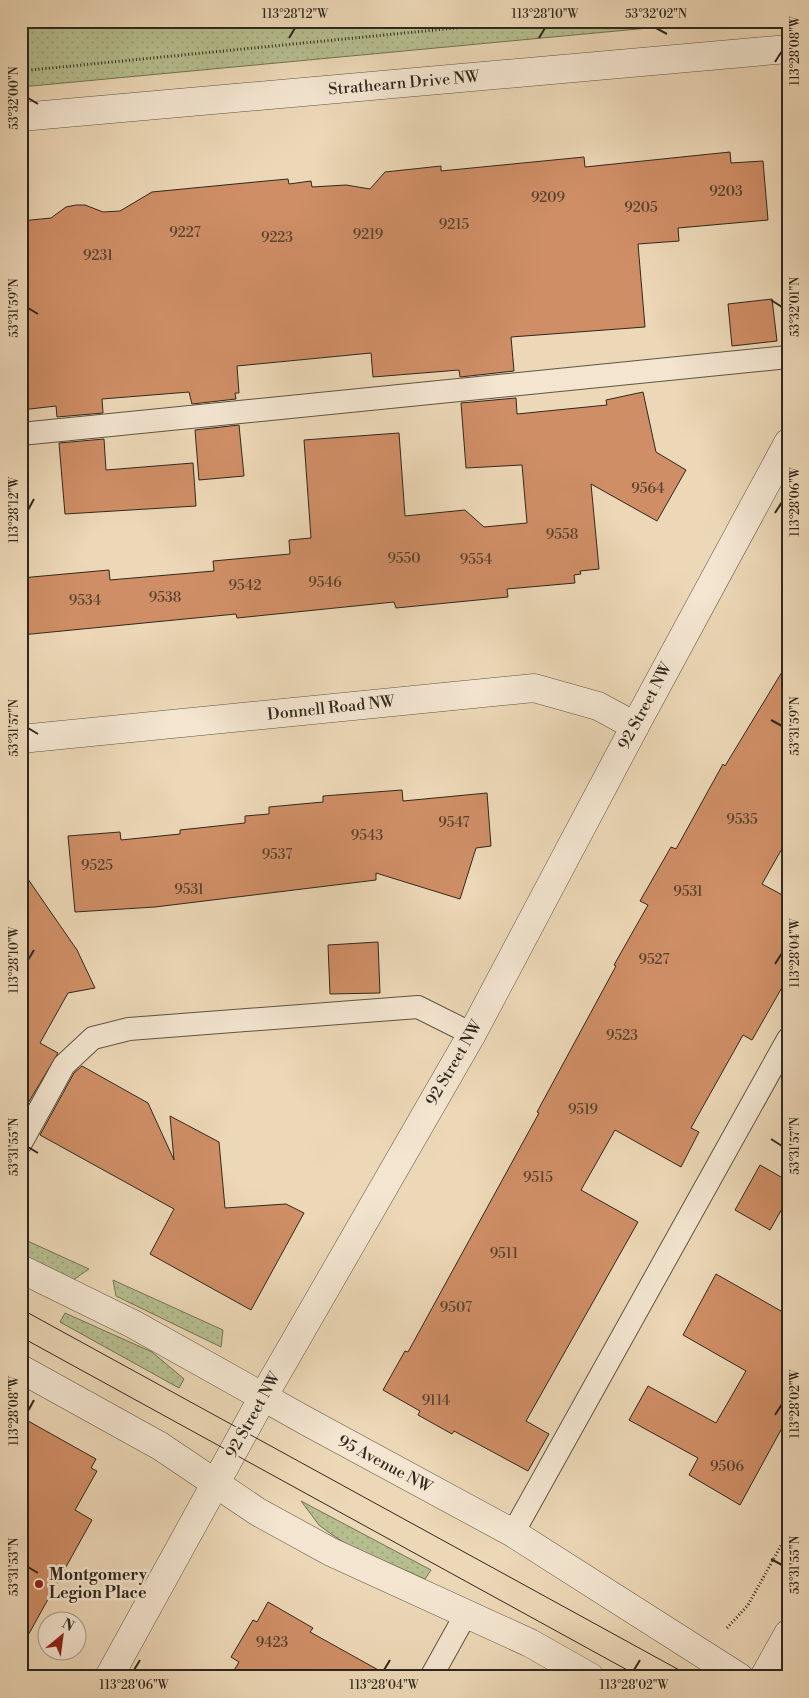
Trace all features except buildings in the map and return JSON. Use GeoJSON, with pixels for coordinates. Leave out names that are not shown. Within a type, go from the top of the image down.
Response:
{"type":"FeatureCollection","features":[{"type":"Feature","properties":{"kind":"street","name":"Strathearn Drive NW"},"geometry":{"type":"LineString","coordinates":[[21,117],[788,49]]}},
{"type":"Feature","properties":{"kind":"street","name":"92 Street NW"},"geometry":{"type":"LineString","coordinates":[[109,1677],[263,1397],[472,1034],[788,443]]}},
{"type":"Feature","properties":{"kind":"street","name":"Donnell Road NW"},"geometry":{"type":"LineString","coordinates":[[21,739],[534,688],[598,706],[635,726]]}},
{"type":"Feature","properties":{"kind":"street","name":"95 Avenue NW"},"geometry":{"type":"LineString","coordinates":[[21,1269],[133,1324],[513,1533],[739,1677]]}},
{"type":"Feature","properties":{"kind":"street"},"geometry":{"type":"LineString","coordinates":[[21,1369],[160,1446],[258,1512],[331,1552],[530,1643],[590,1677]]}},
{"type":"Feature","properties":{"kind":"street"},"geometry":{"type":"LineString","coordinates":[[764,1677],[788,1634]]}},
{"type":"Feature","properties":{"kind":"lane"},"geometry":{"type":"LineString","coordinates":[[21,434],[788,357]]}},
{"type":"Feature","properties":{"kind":"lane"},"geometry":{"type":"LineString","coordinates":[[21,1143],[64,1066],[94,1038],[129,1029],[418,1007],[472,1034]]}},
{"type":"Feature","properties":{"kind":"lane"},"geometry":{"type":"LineString","coordinates":[[513,1533],[788,1039]]}},
{"type":"Feature","properties":{"kind":"lane"},"geometry":{"type":"LineString","coordinates":[[431,1677],[466,1614]]}},
{"type":"Feature","properties":{"kind":"path"},"geometry":{"type":"LineString","coordinates":[[21,71],[526,21]]}},
{"type":"Feature","properties":{"kind":"path"},"geometry":{"type":"LineString","coordinates":[[720,1628],[729,1628],[748,1605],[788,1532]]}},
{"type":"Feature","properties":{"kind":"green space"},"geometry":{"type":"Polygon","coordinates":[[[21,21],[723,21],[21,87],[21,21]]]}},
{"type":"Feature","properties":{"kind":"green space"},"geometry":{"type":"Polygon","coordinates":[[[21,1238],[89,1269],[73,1280],[21,1256],[21,1238]]]}},
{"type":"Feature","properties":{"kind":"green space"},"geometry":{"type":"Polygon","coordinates":[[[113,1280],[223,1330],[221,1347],[116,1296],[113,1280]]]}},
{"type":"Feature","properties":{"kind":"green space"},"geometry":{"type":"Polygon","coordinates":[[[65,1313],[152,1352],[184,1379],[179,1388],[60,1322],[65,1313]]]}},
{"type":"Feature","properties":{"kind":"green space"},"geometry":{"type":"Polygon","coordinates":[[[301,1501],[431,1570],[425,1579],[348,1545],[319,1525],[301,1501]]]}},
{"type":"Feature","properties":{"kind":"tram line"},"geometry":{"type":"LineString","coordinates":[[21,1309],[692,1677]]}},
{"type":"Feature","properties":{"kind":"tram line"},"geometry":{"type":"LineString","coordinates":[[21,1337],[640,1677]]}},
{"type":"Feature","properties":{"kind":"place","name":"Montgomery Legion Place"},"geometry":{"type":"Point","coordinates":[39,1584]}}]}
